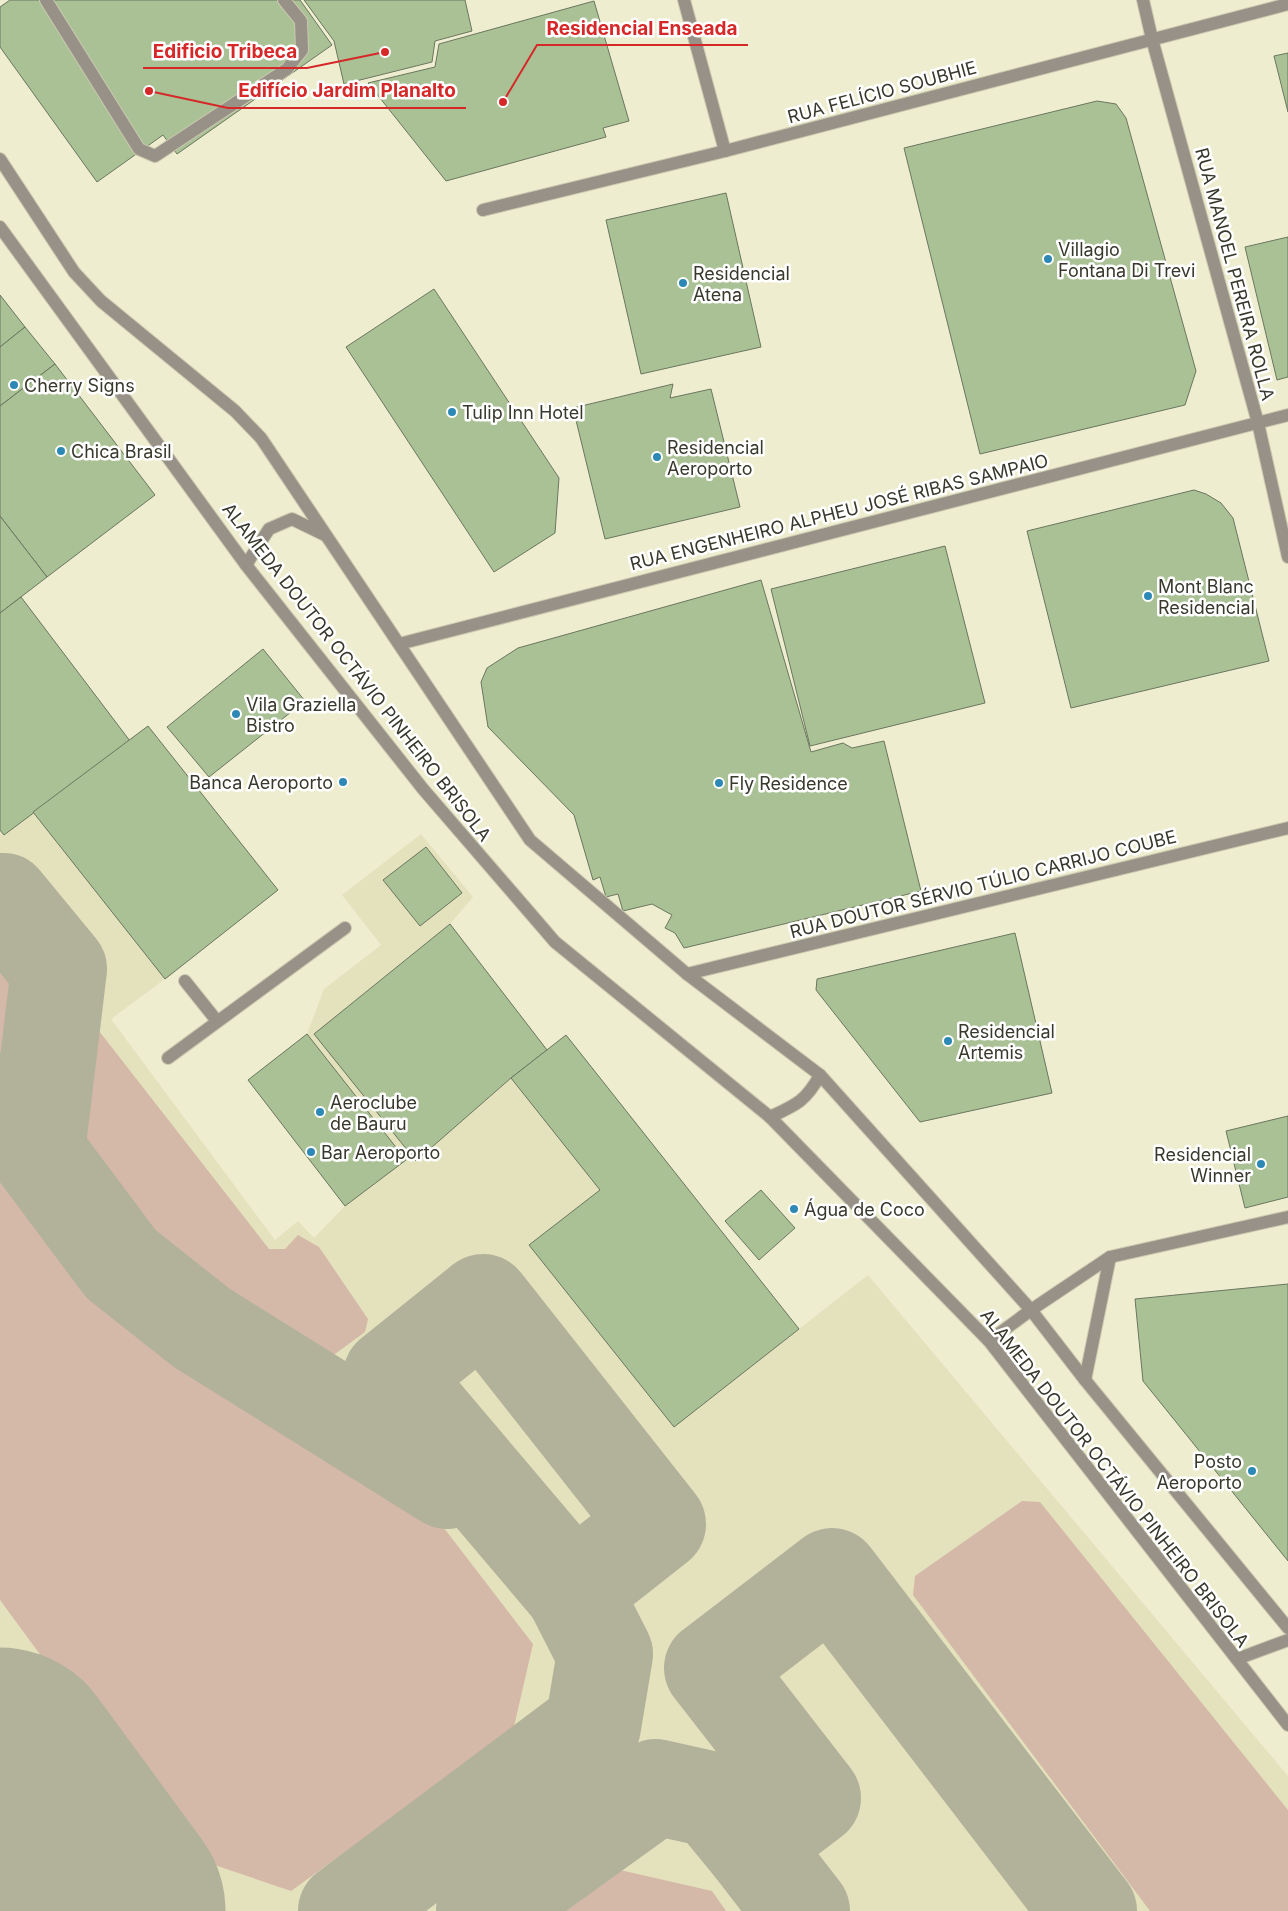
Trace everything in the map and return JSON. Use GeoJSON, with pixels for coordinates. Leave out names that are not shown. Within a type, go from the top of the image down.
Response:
{"type":"FeatureCollection","features":[{"type":"Feature","properties":{"kind":"street"},"geometry":{"type":"LineString","coordinates":[[46,0],[139,149],[155,156],[287,69],[302,50],[301,21],[284,0]]}},
{"type":"Feature","properties":{"kind":"street"},"geometry":{"type":"LineString","coordinates":[[684,0],[726,151]]}},
{"type":"Feature","properties":{"kind":"street","name":"RUA MANOEL PEREIRA ROLLA"},"geometry":{"type":"LineString","coordinates":[[1143,0],[1152,39],[1258,422],[1288,558]]}},
{"type":"Feature","properties":{"kind":"street","name":"RUA FELÍCIO SOUBHIE"},"geometry":{"type":"LineString","coordinates":[[483,210],[726,151],[1288,4]]}},
{"type":"Feature","properties":{"kind":"street","name":"ALAMEDA DOUTOR OCTÁVIO PINHEIRO BRISOLA"},"geometry":{"type":"LineString","coordinates":[[0,160],[74,272],[101,301],[235,410],[261,438],[530,840],[687,974],[820,1076],[1031,1310],[1085,1380],[1288,1628]]}},
{"type":"Feature","properties":{"kind":"street","name":"ALAMEDA DOUTOR OCTÁVIO PINHEIRO BRISOLA"},"geometry":{"type":"LineString","coordinates":[[0,227],[246,565],[423,789],[555,942],[770,1117],[989,1341],[1288,1726]]}},
{"type":"Feature","properties":{"kind":"street","name":"RUA ENGENHEIRO ALPHEU JOSÉ RIBAS SAMPAIO"},"geometry":{"type":"LineString","coordinates":[[398,644],[1288,415]]}},
{"type":"Feature","properties":{"kind":"street"},"geometry":{"type":"LineString","coordinates":[[246,565],[270,529],[292,519],[327,536]]}},
{"type":"Feature","properties":{"kind":"street","name":"RUA DOUTOR SÉRVIO TÚLIO CARRIJO COUBE"},"geometry":{"type":"LineString","coordinates":[[687,974],[1288,828]]}},
{"type":"Feature","properties":{"kind":"street"},"geometry":{"type":"LineString","coordinates":[[168,1058],[345,928]]}},
{"type":"Feature","properties":{"kind":"street"},"geometry":{"type":"LineString","coordinates":[[185,981],[217,1021]]}},
{"type":"Feature","properties":{"kind":"street"},"geometry":{"type":"LineString","coordinates":[[770,1117],[803,1100],[820,1076]]}},
{"type":"Feature","properties":{"kind":"street"},"geometry":{"type":"LineString","coordinates":[[989,1341],[1031,1310],[1110,1257],[1288,1216]]}},
{"type":"Feature","properties":{"kind":"street"},"geometry":{"type":"LineString","coordinates":[[1085,1380],[1110,1257]]}},
{"type":"Feature","properties":{"kind":"street"},"geometry":{"type":"LineString","coordinates":[[1236,1659],[1288,1640]]}},
{"type":"Feature","properties":{"kind":"shaded area"},"geometry":{"type":"Polygon","coordinates":[[[0,516],[47,577],[21,597],[129,740],[148,726],[278,890],[111,1019],[275,1240],[298,1221],[314,1238],[345,1206],[248,1080],[307,1034],[324,989],[381,945],[342,895],[421,834],[473,897],[450,924],[547,1049],[566,1035],[799,1329],[868,1275],[1288,1776],[1288,1911],[0,1911],[0,516]]]}},
{"type":"Feature","properties":{"kind":"shaded area"},"geometry":{"type":"Polygon","coordinates":[[[0,914],[37,953],[40,965],[16,1090],[6,1091],[0,1083],[0,914]]]}},
{"type":"Feature","properties":{"kind":"shaded area"},"geometry":{"type":"Polygon","coordinates":[[[85,1027],[99,1031],[269,1249],[285,1249],[298,1235],[319,1247],[368,1319],[365,1332],[316,1368],[300,1365],[209,1311],[152,1270],[67,1166],[59,1146],[68,1029],[85,1027]]]}},
{"type":"Feature","properties":{"kind":"shaded area"},"geometry":{"type":"Polygon","coordinates":[[[0,1143],[114,1299],[424,1502],[533,1644],[513,1731],[291,1891],[188,1856],[0,1600],[0,1143]]]}},
{"type":"Feature","properties":{"kind":"shaded area"},"geometry":{"type":"Polygon","coordinates":[[[1022,1501],[1040,1502],[1288,1810],[1288,1911],[1150,1911],[913,1595],[915,1576],[1022,1501]]]}},
{"type":"Feature","properties":{"kind":"shaded area"},"geometry":{"type":"Polygon","coordinates":[[[607,1867],[712,1891],[726,1911],[548,1911],[607,1867]]]}},
{"type":"Feature","properties":{"kind":"building"},"geometry":{"type":"Polygon","coordinates":[[[10,0],[300,0],[332,45],[177,154],[163,135],[97,182],[0,47],[0,7],[10,0]]]}},
{"type":"Feature","properties":{"kind":"building"},"geometry":{"type":"Polygon","coordinates":[[[304,0],[465,0],[472,31],[435,41],[432,62],[344,84],[334,41],[304,0]]]}},
{"type":"Feature","properties":{"kind":"building"},"geometry":{"type":"Polygon","coordinates":[[[594,1],[629,121],[603,128],[606,137],[446,181],[368,83],[435,67],[439,44],[594,1]]]}},
{"type":"Feature","properties":{"kind":"building"},"geometry":{"type":"Polygon","coordinates":[[[1288,53],[1288,112],[1274,56],[1288,53]]]}},
{"type":"Feature","properties":{"kind":"building","name":"Villagio Fontana Di Trevi"},"geometry":{"type":"Polygon","coordinates":[[[1097,101],[1116,104],[1126,118],[1196,371],[1185,405],[980,454],[904,148],[1097,101]]]}},
{"type":"Feature","properties":{"kind":"building","name":"Residencial Atena"},"geometry":{"type":"Polygon","coordinates":[[[726,193],[761,347],[641,374],[606,220],[726,193]]]}},
{"type":"Feature","properties":{"kind":"building"},"geometry":{"type":"Polygon","coordinates":[[[1288,237],[1288,377],[1277,380],[1245,247],[1288,237]]]}},
{"type":"Feature","properties":{"kind":"building","name":"Tulip Inn Hotel"},"geometry":{"type":"Polygon","coordinates":[[[434,289],[559,478],[555,533],[494,572],[346,347],[434,289]]]}},
{"type":"Feature","properties":{"kind":"building"},"geometry":{"type":"Polygon","coordinates":[[[0,295],[25,327],[0,347],[0,295]]]}},
{"type":"Feature","properties":{"kind":"building","name":"Cherry Signs"},"geometry":{"type":"Polygon","coordinates":[[[25,327],[55,364],[0,406],[0,347],[25,327]]]}},
{"type":"Feature","properties":{"kind":"building","name":"Chica Brasil"},"geometry":{"type":"Polygon","coordinates":[[[55,364],[155,495],[47,577],[0,516],[0,406],[55,364]]]}},
{"type":"Feature","properties":{"kind":"building","name":"Residencial Aeroporto"},"geometry":{"type":"Polygon","coordinates":[[[673,384],[670,398],[711,389],[740,507],[605,539],[573,408],[673,384]]]}},
{"type":"Feature","properties":{"kind":"building","name":"Mont Blanc Residencial"},"geometry":{"type":"Polygon","coordinates":[[[1194,490],[1206,494],[1221,503],[1233,518],[1269,661],[1071,708],[1027,531],[1194,490]]]}},
{"type":"Feature","properties":{"kind":"building"},"geometry":{"type":"Polygon","coordinates":[[[0,516],[47,577],[0,613],[0,516]]]}},
{"type":"Feature","properties":{"kind":"building"},"geometry":{"type":"Polygon","coordinates":[[[945,546],[985,703],[810,746],[771,589],[945,546]]]}},
{"type":"Feature","properties":{"kind":"building","name":"Fly Residence"},"geometry":{"type":"Polygon","coordinates":[[[761,580],[811,752],[843,743],[852,748],[884,741],[921,891],[684,948],[675,933],[665,928],[672,915],[652,904],[623,911],[618,894],[606,897],[600,877],[593,880],[574,815],[488,727],[481,682],[487,668],[518,648],[761,580]]]}},
{"type":"Feature","properties":{"kind":"building"},"geometry":{"type":"Polygon","coordinates":[[[21,597],[130,741],[4,835],[0,830],[0,613],[21,597]]]}},
{"type":"Feature","properties":{"kind":"building","name":"Vila Graziella Bistro"},"geometry":{"type":"Polygon","coordinates":[[[263,649],[305,701],[209,777],[167,727],[263,649]]]}},
{"type":"Feature","properties":{"kind":"building"},"geometry":{"type":"Polygon","coordinates":[[[148,726],[278,890],[165,979],[33,812],[148,726]]]}},
{"type":"Feature","properties":{"kind":"building"},"geometry":{"type":"Polygon","coordinates":[[[426,847],[462,893],[420,926],[383,880],[426,847]]]}},
{"type":"Feature","properties":{"kind":"building"},"geometry":{"type":"Polygon","coordinates":[[[450,924],[547,1050],[511,1078],[416,1161],[314,1034],[450,924]]]}},
{"type":"Feature","properties":{"kind":"building","name":"Residencial Artemis"},"geometry":{"type":"Polygon","coordinates":[[[1015,933],[1052,1093],[920,1122],[816,990],[817,979],[1015,933]]]}},
{"type":"Feature","properties":{"kind":"building","name":"Aeroclube de Bauru"},"geometry":{"type":"Polygon","coordinates":[[[307,1034],[406,1160],[345,1206],[248,1080],[307,1034]]]}},
{"type":"Feature","properties":{"kind":"building"},"geometry":{"type":"Polygon","coordinates":[[[566,1035],[799,1329],[674,1427],[529,1245],[600,1190],[511,1078],[566,1035]]]}},
{"type":"Feature","properties":{"kind":"building","name":"Residencial Winner"},"geometry":{"type":"Polygon","coordinates":[[[1288,1116],[1288,1197],[1245,1208],[1226,1131],[1288,1116]]]}},
{"type":"Feature","properties":{"kind":"building"},"geometry":{"type":"Polygon","coordinates":[[[761,1190],[795,1228],[759,1260],[725,1221],[761,1190]]]}},
{"type":"Feature","properties":{"kind":"building","name":"Posto Aeroporto"},"geometry":{"type":"Polygon","coordinates":[[[1288,1284],[1288,1561],[1143,1381],[1135,1299],[1288,1284]]]}},
{"type":"Feature","properties":{"kind":"taxiway"},"geometry":{"type":"LineString","coordinates":[[0,901],[3,901],[59,969],[37,1151]]}},
{"type":"Feature","properties":{"kind":"taxiway"},"geometry":{"type":"LineString","coordinates":[[0,1102],[121,1264],[202,1328],[447,1481]]}},
{"type":"Feature","properties":{"kind":"taxiway"},"geometry":{"type":"LineString","coordinates":[[483,1302],[658,1524],[573,1591],[391,1376],[483,1302]]}},
{"type":"Feature","properties":{"kind":"taxiway"},"geometry":{"type":"LineString","coordinates":[[802,1911],[751,1845],[813,1798],[712,1668],[832,1576],[1089,1911]]}},
{"type":"Feature","properties":{"kind":"taxiway"},"geometry":{"type":"LineString","coordinates":[[346,1911],[593,1726],[605,1654],[573,1591]]}},
{"type":"Feature","properties":{"kind":"taxiway"},"geometry":{"type":"LineString","coordinates":[[484,1911],[656,1787],[714,1800],[751,1845]]}},
{"type":"Feature","properties":{"kind":"runway"},"geometry":{"type":"LineString","coordinates":[[0,1768],[105,1911]]}},
{"type":"Feature","properties":{"kind":"place","name":"Edificio Tribeca"},"geometry":{"type":"Point","coordinates":[385,52]}},
{"type":"Feature","properties":{"kind":"place","name":"Edifício Jardim Planalto"},"geometry":{"type":"Point","coordinates":[149,91]}},
{"type":"Feature","properties":{"kind":"place","name":"Residencial Enseada"},"geometry":{"type":"Point","coordinates":[503,102]}},
{"type":"Feature","properties":{"kind":"place","name":"Villagio Fontana Di Trevi"},"geometry":{"type":"Point","coordinates":[1048,259]}},
{"type":"Feature","properties":{"kind":"place","name":"Residencial Atena"},"geometry":{"type":"Point","coordinates":[683,283]}},
{"type":"Feature","properties":{"kind":"place","name":"Cherry Signs"},"geometry":{"type":"Point","coordinates":[14,385]}},
{"type":"Feature","properties":{"kind":"place","name":"Tulip Inn Hotel"},"geometry":{"type":"Point","coordinates":[452,412]}},
{"type":"Feature","properties":{"kind":"place","name":"Chica Brasil"},"geometry":{"type":"Point","coordinates":[61,451]}},
{"type":"Feature","properties":{"kind":"place","name":"Residencial Aeroporto"},"geometry":{"type":"Point","coordinates":[657,457]}},
{"type":"Feature","properties":{"kind":"place","name":"Mont Blanc Residencial"},"geometry":{"type":"Point","coordinates":[1148,596]}},
{"type":"Feature","properties":{"kind":"place","name":"Vila Graziella Bistro"},"geometry":{"type":"Point","coordinates":[236,714]}},
{"type":"Feature","properties":{"kind":"place","name":"Banca Aeroporto"},"geometry":{"type":"Point","coordinates":[343,782]}},
{"type":"Feature","properties":{"kind":"place","name":"Fly Residence"},"geometry":{"type":"Point","coordinates":[719,783]}},
{"type":"Feature","properties":{"kind":"place","name":"Residencial Artemis"},"geometry":{"type":"Point","coordinates":[948,1041]}},
{"type":"Feature","properties":{"kind":"place","name":"Aeroclube de Bauru"},"geometry":{"type":"Point","coordinates":[320,1112]}},
{"type":"Feature","properties":{"kind":"place","name":"Bar Aeroporto"},"geometry":{"type":"Point","coordinates":[311,1152]}},
{"type":"Feature","properties":{"kind":"place","name":"Residencial Winner"},"geometry":{"type":"Point","coordinates":[1261,1164]}},
{"type":"Feature","properties":{"kind":"place","name":"Água de Coco"},"geometry":{"type":"Point","coordinates":[794,1209]}},
{"type":"Feature","properties":{"kind":"place","name":"Posto Aeroporto"},"geometry":{"type":"Point","coordinates":[1252,1471]}}]}
